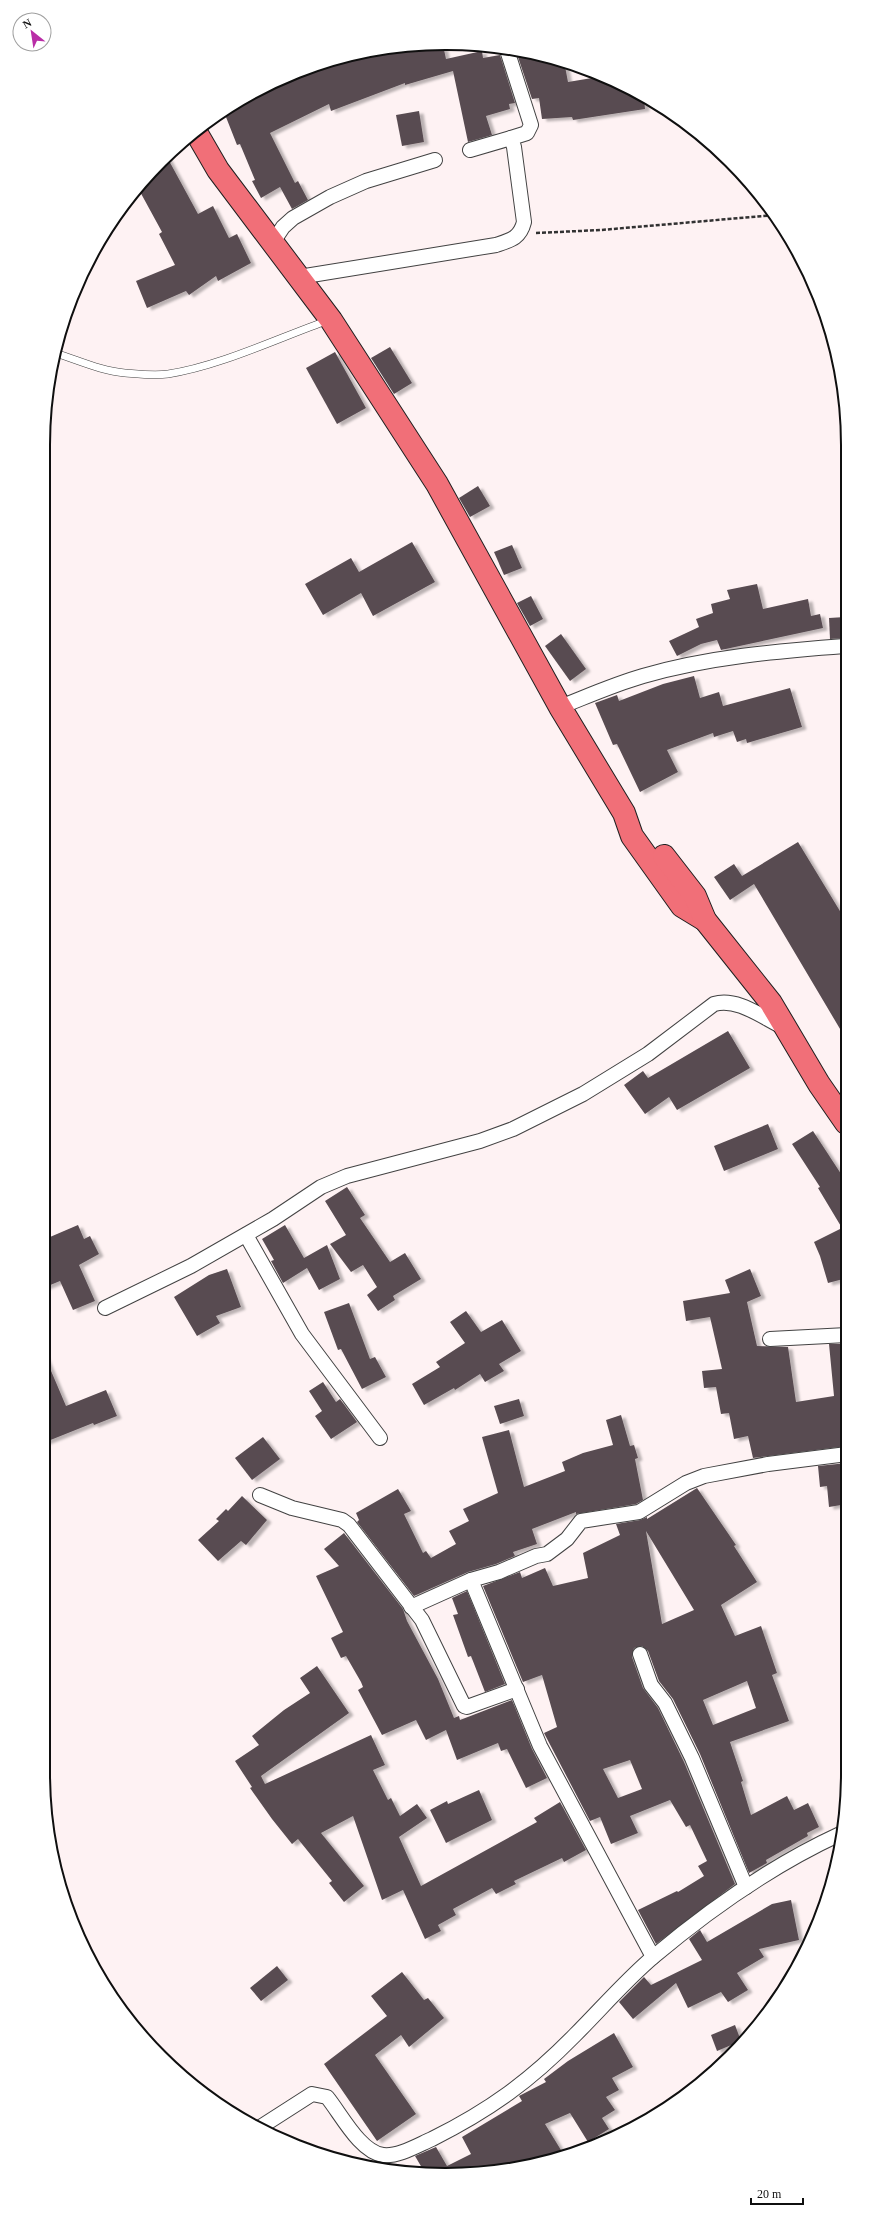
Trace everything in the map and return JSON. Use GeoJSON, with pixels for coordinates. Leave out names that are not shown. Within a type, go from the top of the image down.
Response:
{"type":"FeatureCollection","features":[{"type":"Feature","properties":{"kind":"main road"},"geometry":{"type":"LineString","coordinates":[[199,137],[218,170],[331,320],[437,484],[560,707],[636,831],[689,901],[753,978],[788,1029],[819,1084],[841,1116]]}},
{"type":"Feature","properties":{"kind":"street"},"geometry":{"type":"LineString","coordinates":[[470,150],[527,133],[531,125],[509,55]]}},
{"type":"Feature","properties":{"kind":"street"},"geometry":{"type":"LineString","coordinates":[[299,277],[496,245],[510,240],[521,232],[524,222],[514,147],[511,138]]}},
{"type":"Feature","properties":{"kind":"street"},"geometry":{"type":"LineString","coordinates":[[273,242],[282,227],[293,218],[330,197],[366,181],[435,160]]}},
{"type":"Feature","properties":{"kind":"street"},"geometry":{"type":"LineString","coordinates":[[560,707],[642,676],[677,667],[717,660],[841,646]]}},
{"type":"Feature","properties":{"kind":"street"},"geometry":{"type":"LineString","coordinates":[[105,1308],[191,1266],[246,1235],[321,1187],[341,1178],[480,1141],[513,1128],[582,1094],[648,1054],[714,1004],[723,1001],[734,1002],[788,1029]]}},
{"type":"Feature","properties":{"kind":"street"},"geometry":{"type":"LineString","coordinates":[[246,1235],[302,1334],[380,1438]]}},
{"type":"Feature","properties":{"kind":"street"},"geometry":{"type":"LineString","coordinates":[[770,1339],[841,1334]]}},
{"type":"Feature","properties":{"kind":"street"},"geometry":{"type":"LineString","coordinates":[[411,1608],[471,1580],[499,1572],[536,1556],[547,1554],[567,1539],[581,1521],[639,1512],[686,1483],[704,1476],[781,1462],[841,1455]]}},
{"type":"Feature","properties":{"kind":"street"},"geometry":{"type":"LineString","coordinates":[[260,1495],[292,1508],[342,1520],[359,1537],[411,1608],[422,1620],[432,1636],[464,1706],[467,1707],[517,1689]]}},
{"type":"Feature","properties":{"kind":"street"},"geometry":{"type":"LineString","coordinates":[[471,1580],[540,1746],[653,1958]]}},
{"type":"Feature","properties":{"kind":"street"},"geometry":{"type":"LineString","coordinates":[[640,1654],[651,1685],[665,1702],[692,1758],[746,1887]]}},
{"type":"Feature","properties":{"kind":"street"},"geometry":{"type":"LineString","coordinates":[[265,2124],[312,2094],[320,2094],[327,2097],[358,2139],[371,2149],[383,2155],[399,2152],[423,2143],[484,2112],[524,2082],[575,2035],[653,1958],[746,1887],[788,1861],[836,1836]]}},
{"type":"Feature","properties":{"kind":"lane"},"geometry":{"type":"LineString","coordinates":[[61,355],[124,373],[167,374],[252,349],[278,338],[331,320]]}},
{"type":"Feature","properties":{"kind":"path"},"geometry":{"type":"LineString","coordinates":[[521,232],[557,233],[767,216]]}},
{"type":"Feature","properties":{"kind":"building"},"geometry":{"type":"Polygon","coordinates":[[[444,50],[446,59],[479,52],[482,52],[483,58],[500,55],[515,103],[509,104],[510,109],[486,116],[492,135],[468,142],[453,71],[405,85],[405,83],[331,111],[329,104],[270,133],[295,183],[298,181],[308,200],[292,209],[280,187],[261,198],[252,181],[255,180],[240,144],[237,145],[226,117],[248,103],[294,80],[318,71],[343,63],[394,53],[444,50]]]}},
{"type":"Feature","properties":{"kind":"building"},"geometry":{"type":"Polygon","coordinates":[[[518,57],[548,63],[565,69],[568,82],[592,78],[597,80],[643,103],[645,109],[573,120],[572,117],[542,119],[539,98],[532,99],[518,57]]]}},
{"type":"Feature","properties":{"kind":"building"},"geometry":{"type":"Polygon","coordinates":[[[419,111],[424,142],[402,146],[396,115],[419,111]]]}},
{"type":"Feature","properties":{"kind":"building"},"geometry":{"type":"Polygon","coordinates":[[[170,162],[198,214],[213,206],[229,238],[237,234],[251,263],[218,281],[216,276],[189,295],[186,291],[147,308],[136,281],[175,265],[159,234],[162,232],[141,194],[170,162]]]}},
{"type":"Feature","properties":{"kind":"building"},"geometry":{"type":"Polygon","coordinates":[[[390,347],[412,383],[394,394],[371,358],[390,347]]]}},
{"type":"Feature","properties":{"kind":"building"},"geometry":{"type":"Polygon","coordinates":[[[335,352],[366,408],[337,424],[306,368],[335,352]]]}},
{"type":"Feature","properties":{"kind":"building"},"geometry":{"type":"Polygon","coordinates":[[[478,486],[490,506],[470,517],[459,498],[478,486]]]}},
{"type":"Feature","properties":{"kind":"building"},"geometry":{"type":"Polygon","coordinates":[[[412,542],[435,582],[373,616],[361,593],[323,615],[305,584],[351,558],[359,572],[412,542]]]}},
{"type":"Feature","properties":{"kind":"building"},"geometry":{"type":"Polygon","coordinates":[[[512,545],[522,568],[504,575],[494,552],[512,545]]]}},
{"type":"Feature","properties":{"kind":"building"},"geometry":{"type":"Polygon","coordinates":[[[757,584],[763,609],[808,599],[811,616],[820,614],[823,628],[721,650],[717,640],[701,644],[677,656],[669,641],[699,627],[696,619],[713,613],[711,604],[730,599],[727,590],[757,584]]]}},
{"type":"Feature","properties":{"kind":"building"},"geometry":{"type":"Polygon","coordinates":[[[531,596],[543,619],[530,626],[517,603],[531,596]]]}},
{"type":"Feature","properties":{"kind":"building"},"geometry":{"type":"Polygon","coordinates":[[[841,617],[841,638],[830,639],[829,618],[841,617]]]}},
{"type":"Feature","properties":{"kind":"building"},"geometry":{"type":"Polygon","coordinates":[[[561,634],[586,669],[570,681],[545,646],[561,634]]]}},
{"type":"Feature","properties":{"kind":"building"},"geometry":{"type":"Polygon","coordinates":[[[694,676],[700,698],[719,692],[723,706],[790,688],[802,727],[747,743],[746,739],[737,742],[733,731],[714,737],[713,733],[667,750],[678,772],[640,792],[617,744],[613,745],[595,703],[617,695],[619,701],[663,684],[694,676]]]}},
{"type":"Feature","properties":{"kind":"building"},"geometry":{"type":"Polygon","coordinates":[[[798,842],[841,913],[841,1031],[754,884],[730,900],[714,877],[734,864],[742,876],[798,842]]]}},
{"type":"Feature","properties":{"kind":"building"},"geometry":{"type":"Polygon","coordinates":[[[728,1031],[750,1068],[677,1110],[669,1097],[645,1114],[624,1085],[643,1071],[648,1078],[728,1031]]]}},
{"type":"Feature","properties":{"kind":"building"},"geometry":{"type":"Polygon","coordinates":[[[768,1124],[778,1149],[724,1171],[714,1146],[768,1124]]]}},
{"type":"Feature","properties":{"kind":"building"},"geometry":{"type":"Polygon","coordinates":[[[813,1131],[841,1174],[841,1226],[818,1188],[820,1187],[792,1144],[813,1131]]]}},
{"type":"Feature","properties":{"kind":"building"},"geometry":{"type":"Polygon","coordinates":[[[347,1187],[365,1215],[360,1218],[390,1262],[405,1253],[421,1279],[393,1296],[395,1300],[378,1311],[367,1295],[377,1287],[363,1265],[351,1272],[330,1244],[346,1235],[325,1201],[347,1187]]]}},
{"type":"Feature","properties":{"kind":"building"},"geometry":{"type":"Polygon","coordinates":[[[78,1225],[84,1239],[90,1236],[99,1254],[79,1265],[95,1301],[73,1310],[60,1281],[50,1285],[50,1237],[78,1225]]]}},
{"type":"Feature","properties":{"kind":"building"},"geometry":{"type":"Polygon","coordinates":[[[285,1225],[304,1258],[327,1245],[340,1279],[319,1290],[307,1268],[283,1283],[271,1261],[274,1260],[262,1239],[285,1225]]]}},
{"type":"Feature","properties":{"kind":"building"},"geometry":{"type":"Polygon","coordinates":[[[841,1228],[841,1280],[828,1283],[814,1242],[841,1228]]]}},
{"type":"Feature","properties":{"kind":"building"},"geometry":{"type":"Polygon","coordinates":[[[227,1269],[241,1307],[216,1316],[220,1323],[197,1336],[174,1297],[209,1275],[227,1269]]]}},
{"type":"Feature","properties":{"kind":"building"},"geometry":{"type":"Polygon","coordinates":[[[750,1269],[761,1296],[747,1302],[757,1346],[788,1347],[796,1402],[834,1396],[829,1344],[841,1344],[841,1447],[753,1458],[748,1436],[734,1439],[729,1413],[721,1414],[716,1387],[704,1388],[702,1371],[722,1369],[710,1317],[686,1321],[683,1301],[730,1293],[725,1280],[750,1269]]]}},
{"type":"Feature","properties":{"kind":"building"},"geometry":{"type":"Polygon","coordinates":[[[349,1303],[370,1359],[375,1357],[386,1377],[362,1389],[341,1349],[338,1350],[324,1312],[349,1303]]]}},
{"type":"Feature","properties":{"kind":"building"},"geometry":{"type":"Polygon","coordinates":[[[466,1311],[481,1332],[502,1320],[521,1351],[499,1364],[504,1371],[485,1382],[480,1374],[455,1390],[454,1388],[424,1405],[412,1384],[440,1367],[436,1362],[465,1343],[450,1322],[466,1311]]]}},
{"type":"Feature","properties":{"kind":"building"},"geometry":{"type":"Polygon","coordinates":[[[50,1368],[66,1406],[106,1390],[117,1416],[94,1425],[93,1423],[50,1440],[50,1368]]]}},
{"type":"Feature","properties":{"kind":"building"},"geometry":{"type":"Polygon","coordinates":[[[323,1382],[336,1402],[340,1399],[357,1422],[331,1439],[315,1416],[322,1411],[309,1391],[323,1382]]]}},
{"type":"Feature","properties":{"kind":"building"},"geometry":{"type":"Polygon","coordinates":[[[519,1399],[524,1416],[500,1424],[494,1406],[519,1399]]]}},
{"type":"Feature","properties":{"kind":"building"},"geometry":{"type":"Polygon","coordinates":[[[621,1415],[630,1446],[634,1445],[638,1458],[635,1459],[643,1500],[636,1504],[576,1514],[576,1512],[532,1529],[537,1544],[513,1552],[515,1556],[496,1564],[468,1572],[414,1596],[357,1522],[359,1520],[356,1513],[398,1489],[411,1511],[404,1514],[423,1553],[426,1551],[431,1558],[456,1544],[449,1531],[469,1521],[463,1509],[498,1493],[482,1437],[509,1430],[524,1487],[565,1471],[562,1462],[583,1453],[613,1445],[606,1420],[621,1415]]]}},
{"type":"Feature","properties":{"kind":"building"},"geometry":{"type":"Polygon","coordinates":[[[263,1437],[280,1459],[252,1480],[235,1458],[263,1437]]]}},
{"type":"Feature","properties":{"kind":"building"},"geometry":{"type":"Polygon","coordinates":[[[841,1464],[841,1505],[829,1507],[827,1486],[820,1487],[818,1466],[841,1464]]]}},
{"type":"Feature","properties":{"kind":"building"},"geometry":{"type":"Polygon","coordinates":[[[697,1488],[736,1545],[734,1546],[757,1582],[721,1605],[735,1636],[761,1626],[777,1673],[772,1675],[789,1721],[730,1742],[743,1781],[741,1782],[751,1815],[787,1796],[794,1810],[808,1803],[819,1827],[807,1833],[808,1836],[766,1860],[767,1863],[749,1873],[700,1754],[673,1699],[659,1681],[648,1651],[642,1646],[634,1648],[632,1657],[643,1688],[658,1708],[684,1762],[735,1884],[656,1944],[638,1910],[677,1891],[678,1892],[704,1876],[698,1866],[707,1861],[690,1825],[686,1827],[670,1800],[630,1816],[638,1833],[611,1844],[600,1817],[590,1821],[544,1733],[557,1727],[542,1675],[523,1682],[483,1586],[520,1572],[522,1578],[545,1568],[553,1586],[588,1578],[583,1553],[620,1535],[616,1524],[640,1520],[647,1517],[647,1519],[697,1488]],[[646,1531],[662,1624],[694,1610],[646,1531]],[[747,1681],[703,1700],[713,1725],[756,1708],[747,1681]],[[630,1760],[603,1769],[618,1798],[642,1789],[630,1760]]]}},
{"type":"Feature","properties":{"kind":"building"},"geometry":{"type":"Polygon","coordinates":[[[242,1496],[267,1520],[246,1545],[241,1541],[218,1561],[198,1540],[219,1521],[216,1519],[226,1509],[228,1511],[242,1496]]]}},
{"type":"Feature","properties":{"kind":"building"},"geometry":{"type":"Polygon","coordinates":[[[344,1533],[403,1609],[407,1621],[438,1679],[454,1718],[459,1716],[460,1720],[512,1700],[532,1749],[547,1778],[526,1788],[507,1749],[501,1751],[498,1743],[457,1760],[446,1730],[426,1740],[416,1720],[382,1735],[358,1690],[363,1687],[361,1682],[346,1656],[341,1658],[331,1638],[343,1632],[316,1576],[339,1566],[324,1549],[344,1533]]]}},
{"type":"Feature","properties":{"kind":"building"},"geometry":{"type":"Polygon","coordinates":[[[467,1591],[505,1684],[485,1692],[471,1656],[468,1657],[453,1615],[458,1614],[452,1598],[467,1591]]]}},
{"type":"Feature","properties":{"kind":"building"},"geometry":{"type":"Polygon","coordinates":[[[317,1666],[349,1713],[261,1776],[265,1784],[371,1735],[385,1765],[373,1770],[388,1800],[391,1798],[400,1816],[417,1804],[427,1818],[399,1837],[421,1886],[537,1822],[534,1818],[560,1802],[586,1850],[564,1862],[562,1858],[514,1881],[516,1884],[496,1894],[492,1888],[453,1909],[456,1915],[438,1925],[441,1931],[425,1939],[403,1890],[382,1900],[353,1816],[321,1833],[364,1886],[344,1902],[329,1883],[332,1881],[298,1839],[292,1844],[272,1819],[250,1788],[252,1787],[235,1761],[259,1745],[252,1736],[284,1710],[310,1693],[300,1678],[317,1666]]]}},
{"type":"Feature","properties":{"kind":"building"},"geometry":{"type":"Polygon","coordinates":[[[479,1790],[492,1820],[446,1843],[430,1810],[447,1801],[448,1804],[479,1790]]]}},
{"type":"Feature","properties":{"kind":"building"},"geometry":{"type":"Polygon","coordinates":[[[791,1900],[799,1940],[759,1949],[764,1957],[737,1973],[748,1990],[728,2002],[721,1992],[688,2008],[676,1983],[633,2019],[619,2002],[644,1977],[651,1985],[702,1960],[689,1939],[700,1930],[707,1942],[772,1904],[791,1900]]]}},
{"type":"Feature","properties":{"kind":"building"},"geometry":{"type":"Polygon","coordinates":[[[277,1966],[288,1980],[261,2001],[250,1988],[277,1966]]]}},
{"type":"Feature","properties":{"kind":"building"},"geometry":{"type":"Polygon","coordinates":[[[402,1972],[424,2000],[428,1998],[444,2018],[409,2047],[401,2035],[375,2055],[416,2114],[377,2141],[324,2064],[387,2016],[371,1996],[402,1972]]]}},
{"type":"Feature","properties":{"kind":"building"},"geometry":{"type":"Polygon","coordinates":[[[735,2025],[739,2037],[732,2045],[717,2051],[711,2035],[735,2025]]]}},
{"type":"Feature","properties":{"kind":"building"},"geometry":{"type":"Polygon","coordinates":[[[614,2033],[633,2067],[612,2078],[619,2090],[606,2097],[615,2110],[602,2118],[609,2129],[588,2141],[570,2113],[545,2124],[561,2151],[548,2155],[497,2165],[446,2168],[422,2167],[415,2156],[436,2147],[447,2166],[471,2154],[462,2137],[522,2101],[519,2096],[546,2082],[544,2079],[568,2061],[614,2033]]]}}]}
